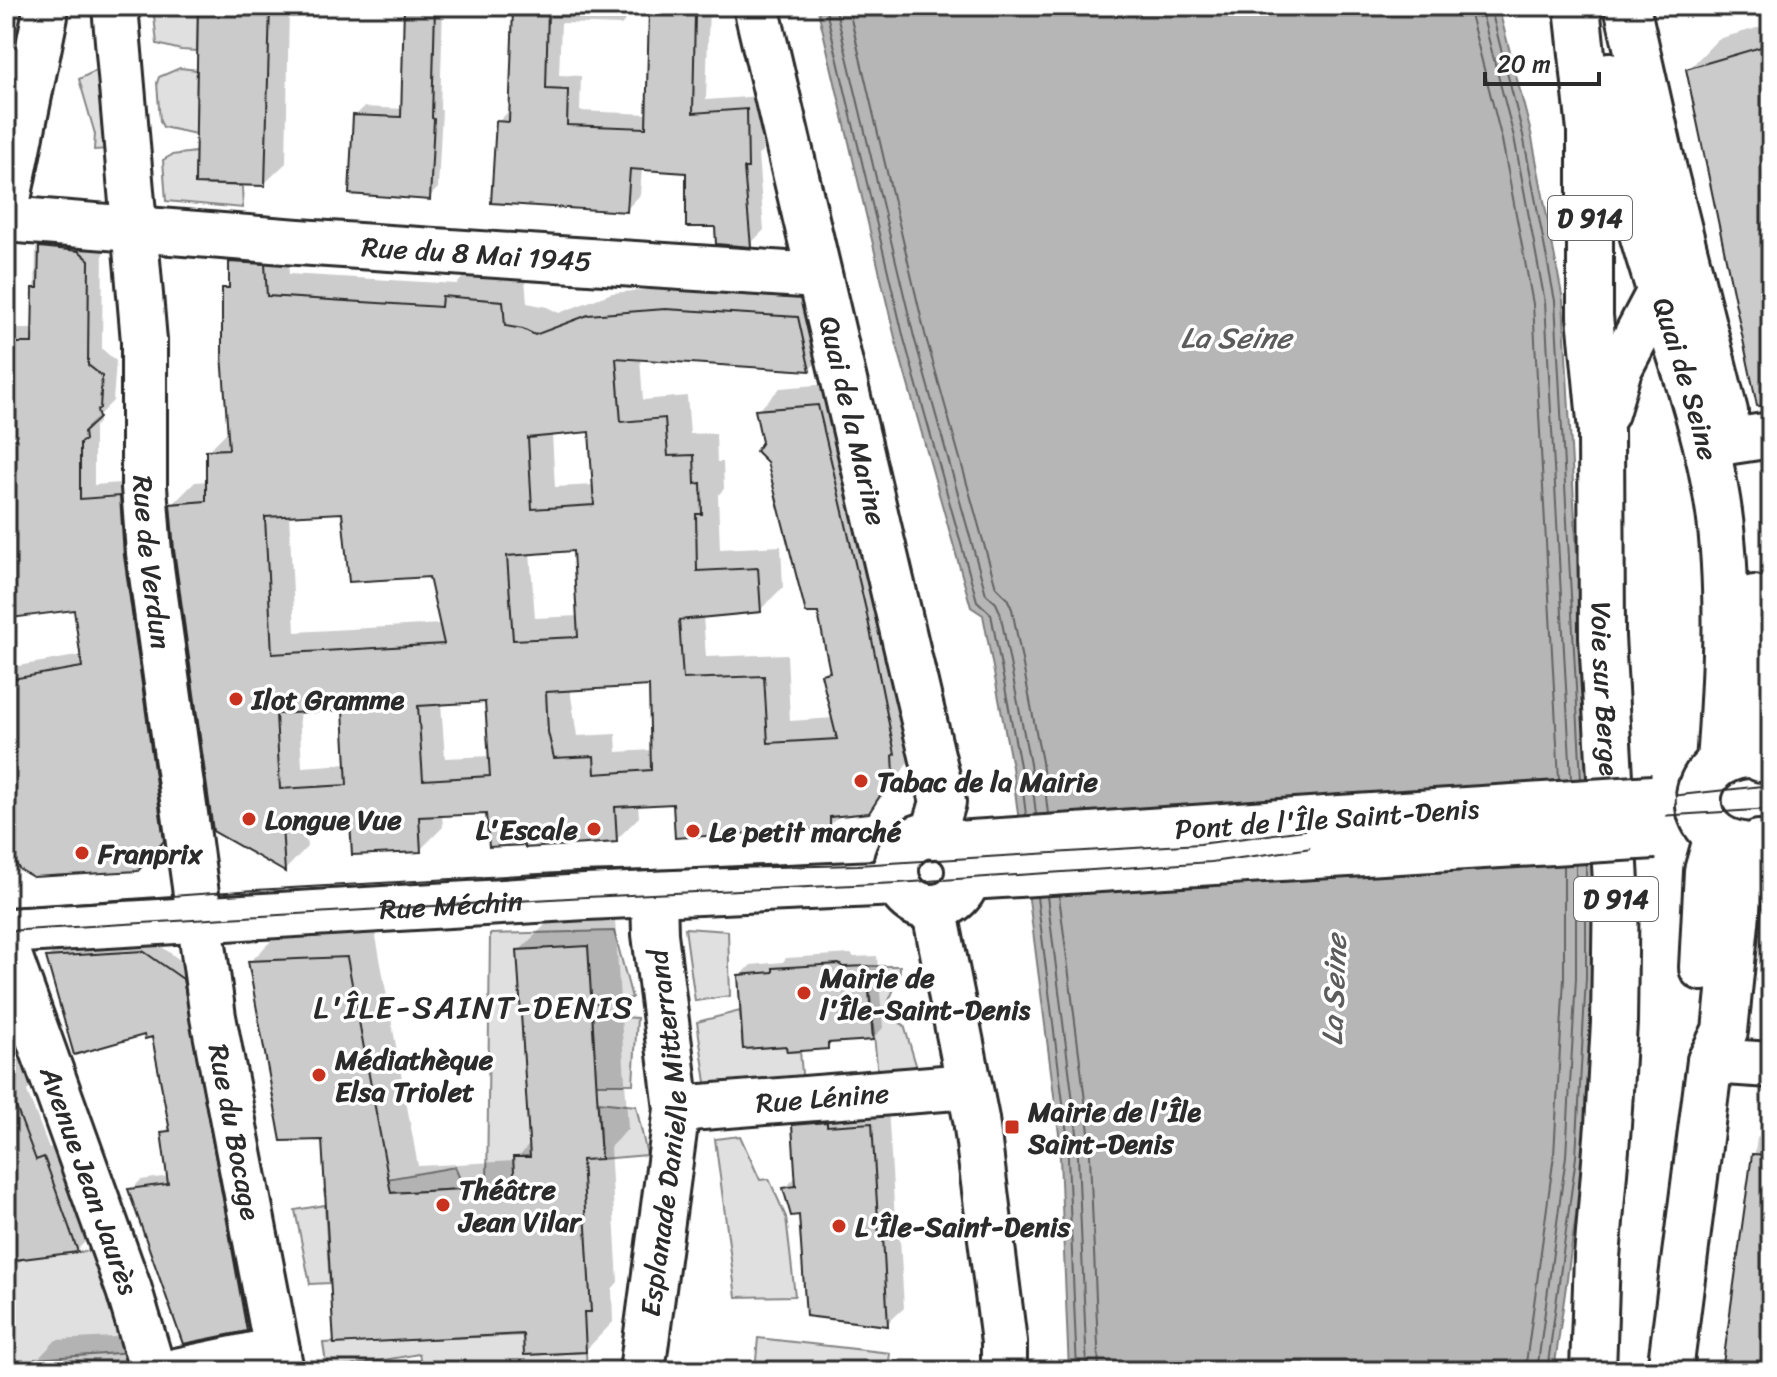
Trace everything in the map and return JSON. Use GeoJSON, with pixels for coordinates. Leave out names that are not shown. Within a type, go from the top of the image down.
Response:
{"type":"FeatureCollection","features":[{"type":"Feature","properties":{"kind":"main road"},"geometry":{"type":"LineString","coordinates":[[6,209],[45,6]]}},
{"type":"Feature","properties":{"kind":"main road","name":"Rue de Verdun"},"geometry":{"type":"LineString","coordinates":[[115,6],[144,341],[144,487],[149,553],[198,906]]}},
{"type":"Feature","properties":{"kind":"main road","name":"Quai de la Marine"},"geometry":{"type":"LineString","coordinates":[[756,6],[943,802],[970,855]]}},
{"type":"Feature","properties":{"kind":"main road","name":"Voie sur Berge"},"geometry":{"type":"LineString","coordinates":[[1577,6],[1590,131],[1590,316],[1601,431],[1602,637],[1616,882],[1614,1023],[1597,1257],[1594,1370]]}},
{"type":"Feature","properties":{"kind":"main road","name":"Quai de Seine"},"geometry":{"type":"LineString","coordinates":[[1588,6],[1613,87],[1641,227],[1697,415],[1719,512],[1729,791]]}},
{"type":"Feature","properties":{"kind":"main road","name":"Quai de Seine"},"geometry":{"type":"LineString","coordinates":[[1627,6],[1664,170],[1751,438],[1746,517],[1754,599],[1754,717],[1729,791]]}},
{"type":"Feature","properties":{"kind":"main road"},"geometry":{"type":"LineString","coordinates":[[1601,431],[1619,369],[1659,293],[1665,254],[1664,170]]}},
{"type":"Feature","properties":{"kind":"main road","name":"Rue du 8 Mai 1945"},"geometry":{"type":"LineString","coordinates":[[6,219],[298,242],[818,276]]}},
{"type":"Feature","properties":{"kind":"main road","name":"Pont de l'Île Saint-Denis"},"geometry":{"type":"LineString","coordinates":[[970,855],[1654,817],[1729,791],[1730,843],[1744,845],[1765,839]]}},
{"type":"Feature","properties":{"kind":"main road","name":"D 914"},"geometry":{"type":"LineString","coordinates":[[1710,1061],[1700,1028],[1707,871],[1729,791]]}},
{"type":"Feature","properties":{"kind":"main road"},"geometry":{"type":"LineString","coordinates":[[924,836],[970,855],[956,898],[946,905],[923,906],[912,901],[897,873],[907,846],[924,836]]}},
{"type":"Feature","properties":{"kind":"main road","name":"D 914"},"geometry":{"type":"LineString","coordinates":[[1656,1371],[1672,1352],[1710,1061],[1725,1031],[1741,874],[1744,864],[1765,839]]}},
{"type":"Feature","properties":{"kind":"main road","name":"Rue Méchin"},"geometry":{"type":"LineString","coordinates":[[6,931],[198,906],[591,871],[897,873]]}},
{"type":"Feature","properties":{"kind":"main road","name":"Rue Méchin"},"geometry":{"type":"LineString","coordinates":[[6,908],[654,894],[897,873]]}},
{"type":"Feature","properties":{"kind":"main road","name":"Esplanade Danielle Mitterrand"},"geometry":{"type":"LineString","coordinates":[[642,1371],[677,1109],[655,934],[654,894]]}},
{"type":"Feature","properties":{"kind":"main road","name":"Rue du Bocage"},"geometry":{"type":"LineString","coordinates":[[198,906],[213,1017],[279,1361]]}},
{"type":"Feature","properties":{"kind":"main road"},"geometry":{"type":"LineString","coordinates":[[934,907],[976,1119],[1004,1342],[1004,1371]]}},
{"type":"Feature","properties":{"kind":"main road","name":"Avenue Jean Jaurès"},"geometry":{"type":"LineString","coordinates":[[6,947],[129,1290],[153,1371]]}},
{"type":"Feature","properties":{"kind":"main road"},"geometry":{"type":"LineString","coordinates":[[1710,1061],[1771,1065]]}},
{"type":"Feature","properties":{"kind":"main road","name":"Rue Lénine"},"geometry":{"type":"LineString","coordinates":[[677,1109],[969,1086]]}},
{"type":"Feature","properties":{"kind":"main road"},"geometry":{"type":"LineString","coordinates":[[176,1371],[279,1361]]}},
{"type":"Feature","properties":{"kind":"shaded area"},"geometry":{"type":"Polygon","coordinates":[[[153,6],[198,6],[197,51],[157,44],[153,6]]]}},
{"type":"Feature","properties":{"kind":"shaded area"},"geometry":{"type":"Polygon","coordinates":[[[105,66],[110,149],[94,150],[95,134],[79,79],[105,66]]]}},
{"type":"Feature","properties":{"kind":"shaded area"},"geometry":{"type":"Polygon","coordinates":[[[180,68],[197,70],[196,134],[163,127],[160,121],[159,77],[180,68]]]}},
{"type":"Feature","properties":{"kind":"shaded area"},"geometry":{"type":"Polygon","coordinates":[[[196,152],[195,184],[242,186],[243,208],[166,201],[163,160],[172,155],[196,152]]]}},
{"type":"Feature","properties":{"kind":"shaded area"},"geometry":{"type":"Polygon","coordinates":[[[685,928],[728,931],[730,996],[695,1001],[685,928]]]}},
{"type":"Feature","properties":{"kind":"shaded area"},"geometry":{"type":"Polygon","coordinates":[[[614,931],[632,998],[591,1004],[530,1156],[516,1157],[515,1186],[487,1188],[490,934],[614,931]]]}},
{"type":"Feature","properties":{"kind":"shaded area"},"geometry":{"type":"Polygon","coordinates":[[[867,966],[900,966],[887,1009],[893,1019],[904,1025],[916,1065],[912,1074],[878,1075],[867,966]]]}},
{"type":"Feature","properties":{"kind":"shaded area"},"geometry":{"type":"Polygon","coordinates":[[[740,1011],[743,1049],[786,1046],[787,1052],[800,1051],[803,1085],[707,1089],[697,1022],[740,1011]]]}},
{"type":"Feature","properties":{"kind":"shaded area"},"geometry":{"type":"Polygon","coordinates":[[[592,1015],[637,1018],[633,1084],[596,1084],[592,1015]]]}},
{"type":"Feature","properties":{"kind":"shaded area"},"geometry":{"type":"Polygon","coordinates":[[[598,1102],[636,1106],[647,1155],[601,1159],[598,1102]]]}},
{"type":"Feature","properties":{"kind":"shaded area"},"geometry":{"type":"Polygon","coordinates":[[[740,1136],[760,1180],[769,1179],[786,1217],[795,1296],[736,1297],[715,1139],[740,1136]]]}},
{"type":"Feature","properties":{"kind":"shaded area"},"geometry":{"type":"Polygon","coordinates":[[[455,1167],[464,1189],[325,1196],[324,1190],[455,1167]]]}},
{"type":"Feature","properties":{"kind":"shaded area"},"geometry":{"type":"Polygon","coordinates":[[[325,1205],[330,1283],[310,1284],[295,1210],[325,1205]]]}},
{"type":"Feature","properties":{"kind":"shaded area"},"geometry":{"type":"Polygon","coordinates":[[[98,1250],[132,1352],[35,1359],[35,1371],[6,1371],[6,1265],[25,1258],[98,1250]]]}},
{"type":"Feature","properties":{"kind":"shaded area"},"geometry":{"type":"Polygon","coordinates":[[[523,1335],[527,1355],[586,1352],[587,1371],[423,1371],[419,1354],[327,1370],[323,1343],[523,1335]]]}},
{"type":"Feature","properties":{"kind":"shaded area"},"geometry":{"type":"Polygon","coordinates":[[[758,1338],[890,1353],[888,1371],[755,1371],[758,1338]]]}},
{"type":"Feature","properties":{"kind":"water","name":"La Seine"},"geometry":{"type":"Polygon","coordinates":[[[817,6],[1498,6],[1531,133],[1563,300],[1594,869],[1594,978],[1584,1158],[1554,1371],[1069,1371],[1059,1134],[1012,767],[983,615],[971,607],[896,342],[817,6]]]}},
{"type":"Feature","properties":{"kind":"building"},"geometry":{"type":"Polygon","coordinates":[[[198,6],[270,6],[265,186],[195,184],[198,6]]]}},
{"type":"Feature","properties":{"kind":"building"},"geometry":{"type":"Polygon","coordinates":[[[404,7],[435,8],[430,200],[349,194],[353,115],[401,117],[404,7]]]}},
{"type":"Feature","properties":{"kind":"building"},"geometry":{"type":"Polygon","coordinates":[[[513,9],[548,10],[546,89],[568,90],[567,125],[646,128],[649,11],[695,13],[693,113],[747,109],[748,168],[744,168],[751,247],[716,244],[715,227],[686,227],[686,173],[630,169],[627,212],[491,203],[496,121],[509,122],[513,9]]]}},
{"type":"Feature","properties":{"kind":"building"},"geometry":{"type":"Polygon","coordinates":[[[1771,44],[1771,405],[1757,406],[1686,69],[1771,44]]]}},
{"type":"Feature","properties":{"kind":"building"},"geometry":{"type":"Polygon","coordinates":[[[39,247],[79,251],[89,260],[88,365],[102,376],[100,408],[97,410],[99,418],[84,432],[85,440],[80,443],[80,499],[120,496],[124,556],[164,841],[138,871],[33,877],[19,869],[6,845],[6,680],[82,667],[74,610],[11,618],[9,604],[6,604],[6,507],[11,515],[14,343],[32,343],[33,288],[38,288],[39,247]]]}},
{"type":"Feature","properties":{"kind":"building"},"geometry":{"type":"Polygon","coordinates":[[[229,262],[265,264],[267,296],[441,307],[442,296],[503,301],[505,326],[535,335],[588,315],[665,309],[798,317],[810,371],[616,358],[621,422],[665,418],[668,456],[694,455],[695,484],[701,483],[702,514],[696,514],[697,571],[758,568],[761,612],[679,620],[683,679],[764,676],[768,743],[837,739],[821,674],[830,672],[818,613],[806,613],[767,462],[756,451],[762,442],[755,410],[818,405],[866,610],[895,754],[894,774],[869,813],[830,817],[830,828],[675,838],[673,804],[615,807],[617,842],[525,848],[525,845],[489,847],[486,814],[419,817],[421,852],[352,855],[350,821],[282,826],[285,872],[213,831],[170,504],[206,501],[206,450],[229,449],[222,354],[222,288],[229,288],[229,262]],[[589,432],[528,438],[532,509],[594,505],[589,432]],[[342,513],[265,517],[272,654],[444,644],[429,577],[349,582],[342,513]],[[573,551],[507,556],[513,640],[578,637],[573,551]],[[649,686],[546,692],[548,732],[554,758],[594,756],[595,774],[651,770],[649,686]],[[485,702],[418,706],[423,780],[490,776],[485,702]],[[343,710],[276,714],[280,789],[347,785],[343,710]]]}},
{"type":"Feature","properties":{"kind":"building"},"geometry":{"type":"Polygon","coordinates":[[[588,946],[601,1159],[582,1160],[591,1312],[584,1312],[586,1352],[524,1355],[523,1334],[334,1344],[322,1140],[281,1141],[248,961],[347,957],[391,1193],[515,1186],[513,1157],[530,1157],[517,950],[588,946]]]}},
{"type":"Feature","properties":{"kind":"building"},"geometry":{"type":"Polygon","coordinates":[[[143,951],[183,979],[247,1331],[183,1344],[128,1189],[168,1184],[161,1132],[170,1131],[152,1037],[145,1039],[144,1035],[74,1055],[46,957],[143,951]]]}},
{"type":"Feature","properties":{"kind":"building","name":"Mairie de l'Île-Saint-Denis"},"geometry":{"type":"Polygon","coordinates":[[[839,964],[843,967],[867,966],[873,1040],[828,1043],[828,1049],[787,1052],[786,1046],[743,1049],[738,975],[773,972],[773,968],[839,964]]]}},
{"type":"Feature","properties":{"kind":"building"},"geometry":{"type":"Polygon","coordinates":[[[9,1088],[36,1160],[44,1157],[78,1252],[6,1261],[6,1089],[9,1088]]]}},
{"type":"Feature","properties":{"kind":"building","name":"L'Île-Saint-Denis"},"geometry":{"type":"Polygon","coordinates":[[[827,1122],[827,1126],[872,1123],[888,1326],[806,1316],[799,1215],[791,1216],[783,1188],[796,1186],[792,1125],[827,1122]]]}},
{"type":"Feature","properties":{"kind":"building"},"geometry":{"type":"Polygon","coordinates":[[[1752,1154],[1771,1155],[1771,1371],[1722,1371],[1752,1154]]]}},
{"type":"Feature","properties":{"kind":"tram line"},"geometry":{"type":"LineString","coordinates":[[6,908],[576,872],[858,865],[1200,844],[1454,810],[1653,798],[1771,785]]}},
{"type":"Feature","properties":{"kind":"tram line"},"geometry":{"type":"LineString","coordinates":[[6,931],[586,897],[898,883],[1211,862],[1449,829],[1771,809]]}},
{"type":"Feature","properties":{"kind":"place","name":"Ilot Gramme"},"geometry":{"type":"Point","coordinates":[236,699]}},
{"type":"Feature","properties":{"kind":"place","name":"Tabac de la Mairie"},"geometry":{"type":"Point","coordinates":[861,781]}},
{"type":"Feature","properties":{"kind":"place","name":"Longue Vue"},"geometry":{"type":"Point","coordinates":[249,819]}},
{"type":"Feature","properties":{"kind":"place","name":"L'Escale"},"geometry":{"type":"Point","coordinates":[594,829]}},
{"type":"Feature","properties":{"kind":"place","name":"Le petit marché"},"geometry":{"type":"Point","coordinates":[693,831]}},
{"type":"Feature","properties":{"kind":"place","name":"Franprix"},"geometry":{"type":"Point","coordinates":[82,853]}},
{"type":"Feature","properties":{"kind":"place","name":"Mairie de l'Île-Saint-Denis"},"geometry":{"type":"Point","coordinates":[804,993]}},
{"type":"Feature","properties":{"kind":"place","name":"Médiathèque Elsa Triolet"},"geometry":{"type":"Point","coordinates":[319,1075]}},
{"type":"Feature","properties":{"kind":"place","name":"Mairie de l'Île Saint-Denis"},"geometry":{"type":"Point","coordinates":[1012,1127]}},
{"type":"Feature","properties":{"kind":"place","name":"Théâtre Jean Vilar"},"geometry":{"type":"Point","coordinates":[443,1205]}},
{"type":"Feature","properties":{"kind":"place","name":"L'Île-Saint-Denis"},"geometry":{"type":"Point","coordinates":[839,1226]}},
{"type":"Feature","properties":{"kind":"district","name":"L'ÎLE-SAINT-DENIS"},"geometry":{"type":"Point","coordinates":[474,1007]}}]}
